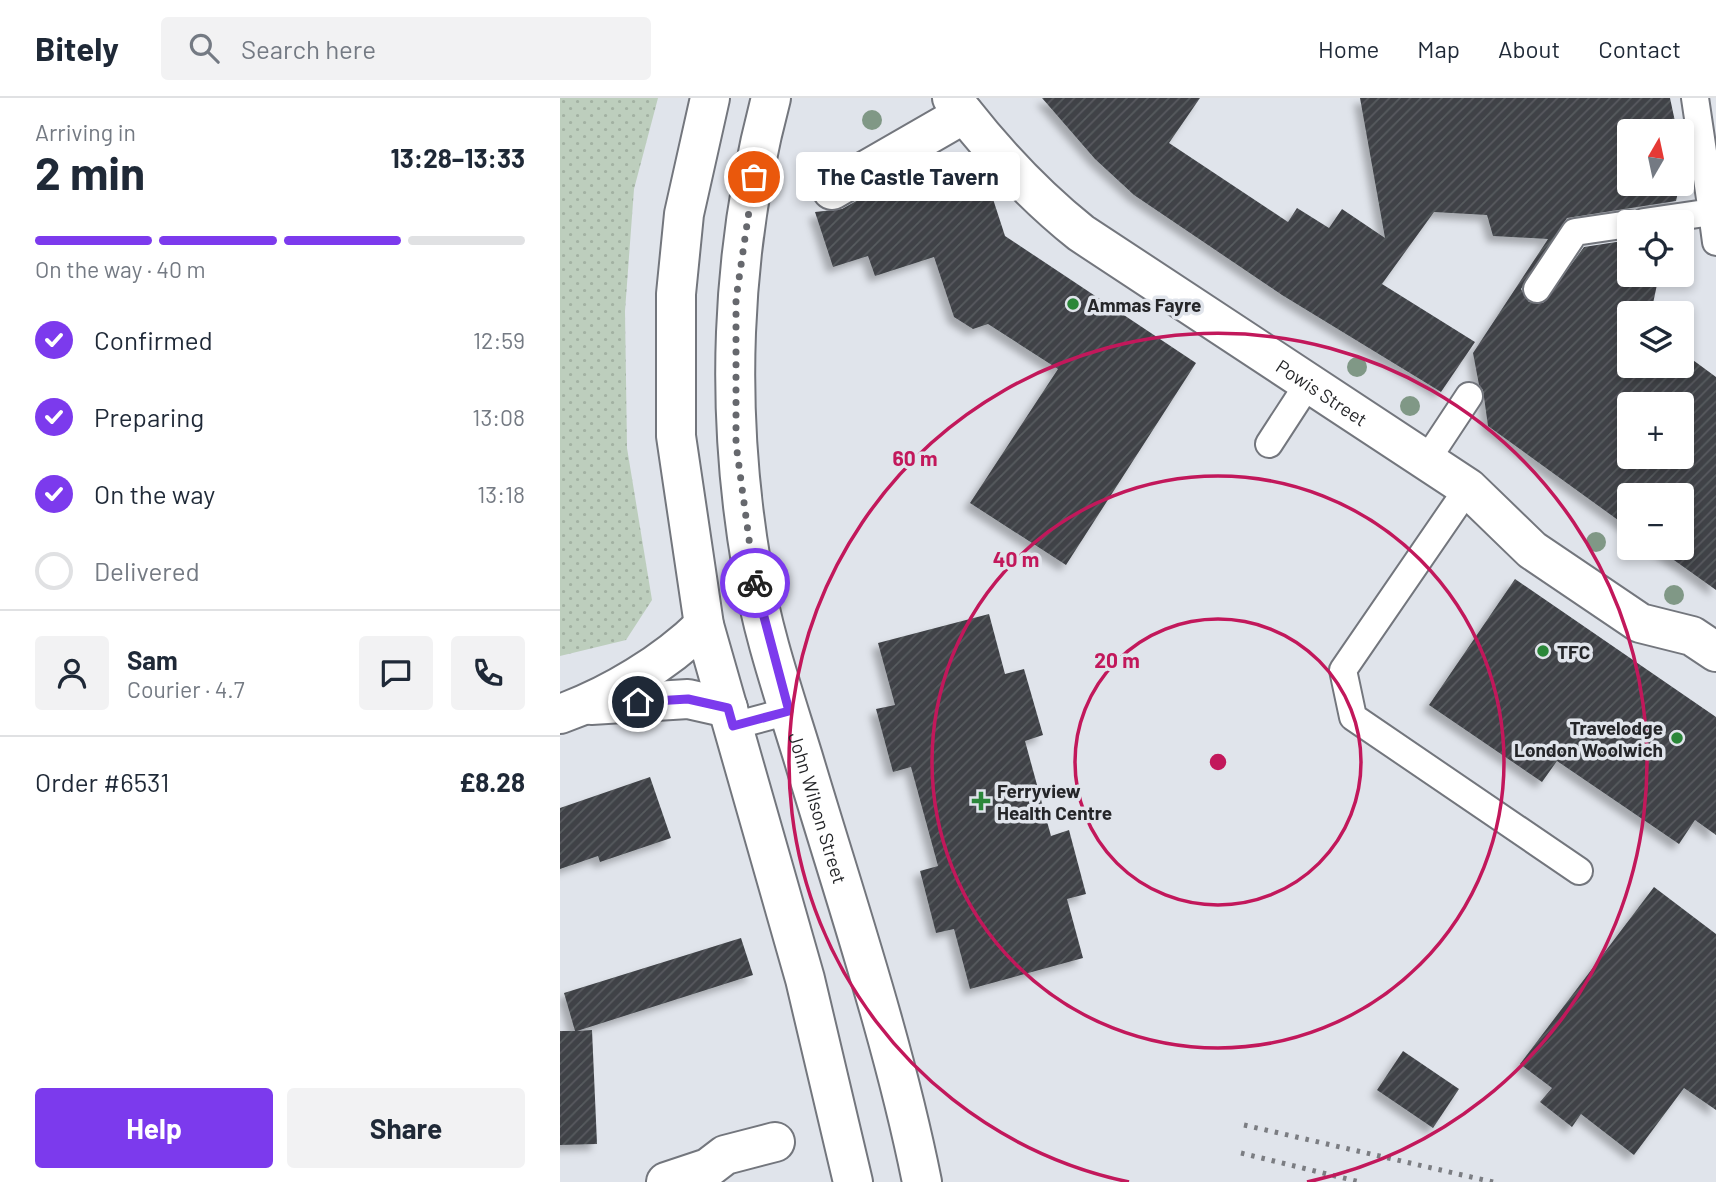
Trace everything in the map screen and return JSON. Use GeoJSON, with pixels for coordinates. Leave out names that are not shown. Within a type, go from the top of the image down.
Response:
{"type":"FeatureCollection","features":[{"type":"Feature","properties":{"kind":"main road"},"geometry":{"type":"LineString","coordinates":[[710,98],[684,214],[676,294],[676,436],[704,625],[805,979],[853,1182]]}},
{"type":"Feature","properties":{"kind":"main road","name":"John Wilson Street"},"geometry":{"type":"LineString","coordinates":[[771,98],[757,153],[736,299],[736,444],[752,570],[789,711],[887,1038],[922,1182]]}},
{"type":"Feature","properties":{"kind":"main road"},"geometry":{"type":"LineString","coordinates":[[832,190],[958,106]]}},
{"type":"Feature","properties":{"kind":"main road","name":"Powis Street"},"geometry":{"type":"LineString","coordinates":[[958,106],[1017,175],[1073,226],[1468,488],[1532,550],[1640,622],[1692,636],[1716,652]]}},
{"type":"Feature","properties":{"kind":"main road"},"geometry":{"type":"LineString","coordinates":[[573,709],[684,644],[704,625]]}},
{"type":"Feature","properties":{"kind":"main road"},"geometry":{"type":"LineString","coordinates":[[573,709],[688,699],[730,717]]}},
{"type":"Feature","properties":{"kind":"main road"},"geometry":{"type":"LineString","coordinates":[[666,1182],[708,1168],[725,1155],[775,1142]]}},
{"type":"Feature","properties":{"kind":"lane"},"geometry":{"type":"LineString","coordinates":[[1695,98],[1716,242]]}},
{"type":"Feature","properties":{"kind":"lane"},"geometry":{"type":"LineString","coordinates":[[1694,215],[1712,212]]}},
{"type":"Feature","properties":{"kind":"lane"},"geometry":{"type":"LineString","coordinates":[[1537,289],[1575,232],[1617,227]]}},
{"type":"Feature","properties":{"kind":"lane"},"geometry":{"type":"LineString","coordinates":[[1269,444],[1308,384]]}},
{"type":"Feature","properties":{"kind":"lane"},"geometry":{"type":"LineString","coordinates":[[1426,461],[1469,396]]}},
{"type":"Feature","properties":{"kind":"lane"},"geometry":{"type":"LineString","coordinates":[[1468,488],[1343,670],[1353,717],[1579,871]]}},
{"type":"Feature","properties":{"kind":"lane"},"geometry":{"type":"LineString","coordinates":[[730,717],[789,711]]}},
{"type":"Feature","properties":{"kind":"green space"},"geometry":{"type":"Polygon","coordinates":[[[560,98],[658,98],[634,189],[625,311],[627,448],[652,600],[626,640],[560,656],[560,98]]]}},
{"type":"Feature","properties":{"kind":"building"},"geometry":{"type":"Polygon","coordinates":[[[1042,98],[1200,98],[1169,143],[1288,222],[1297,208],[1329,228],[1342,209],[1385,238],[1360,98],[1670,98],[1674,119],[1617,119],[1617,196],[1677,196],[1676,201],[1567,218],[1521,289],[1529,302],[1543,303],[1584,247],[1617,242],[1617,287],[1656,287],[1654,301],[1617,301],[1617,378],[1694,378],[1694,361],[1716,377],[1716,590],[1674,560],[1694,560],[1694,483],[1617,483],[1617,519],[1488,426],[1483,390],[1479,385],[1473,353],[1548,239],[1493,236],[1487,215],[1434,212],[1382,284],[1475,342],[1441,392],[1282,295],[1134,195],[1095,159],[1042,98]]]}},
{"type":"Feature","properties":{"kind":"building"},"geometry":{"type":"Polygon","coordinates":[[[947,169],[993,199],[1005,236],[1196,363],[1066,565],[970,503],[1058,369],[988,324],[973,329],[954,317],[934,257],[875,276],[868,256],[833,267],[815,212],[842,209],[867,195],[947,169]]]}},
{"type":"Feature","properties":{"kind":"building"},"geometry":{"type":"Polygon","coordinates":[[[1515,579],[1716,717],[1716,835],[1695,820],[1679,844],[1557,761],[1542,782],[1429,705],[1515,579]]]}},
{"type":"Feature","properties":{"kind":"building","name":"Ferryview Health Centre"},"geometry":{"type":"Polygon","coordinates":[[[989,614],[1005,674],[1024,669],[1043,735],[1025,741],[1051,836],[1069,830],[1086,894],[1067,899],[1083,958],[970,989],[954,929],[936,933],[920,871],[938,866],[911,767],[893,772],[876,709],[895,705],[878,643],[989,614]]]}},
{"type":"Feature","properties":{"kind":"building"},"geometry":{"type":"Polygon","coordinates":[[[650,777],[671,838],[600,862],[598,856],[560,869],[560,808],[650,777]]]}},
{"type":"Feature","properties":{"kind":"building"},"geometry":{"type":"Polygon","coordinates":[[[1654,887],[1716,934],[1716,1110],[1684,1088],[1634,1155],[1581,1114],[1572,1127],[1540,1102],[1552,1088],[1520,1064],[1654,887]]]}},
{"type":"Feature","properties":{"kind":"building"},"geometry":{"type":"Polygon","coordinates":[[[741,938],[753,975],[577,1031],[592,1030],[597,1144],[560,1145],[560,1031],[575,1031],[564,993],[741,938]]]}},
{"type":"Feature","properties":{"kind":"building"},"geometry":{"type":"Polygon","coordinates":[[[1403,1051],[1459,1089],[1433,1128],[1377,1090],[1403,1051]]]}},
{"type":"Feature","properties":{"kind":"railway"},"geometry":{"type":"LineString","coordinates":[[1244,1125],[1493,1182]]}},
{"type":"Feature","properties":{"kind":"railway"},"geometry":{"type":"LineString","coordinates":[[1241,1153],[1360,1182]]}},
{"type":"Feature","properties":{"kind":"way so far"},"geometry":{"type":"LineString","coordinates":[[754,177],[736,299],[736,444],[755,583]]}},
{"type":"Feature","properties":{"kind":"place","name":"The Castle Tavern"},"geometry":{"type":"Point","coordinates":[754,177]}},
{"type":"Feature","properties":{"kind":"place","name":"Ammas Fayre"},"geometry":{"type":"Point","coordinates":[1073,304]}},
{"type":"Feature","properties":{"kind":"place","name":"TFC"},"geometry":{"type":"Point","coordinates":[1543,651]}},
{"type":"Feature","properties":{"kind":"place","name":"Travelodge London Woolwich"},"geometry":{"type":"Point","coordinates":[1677,738]}},
{"type":"Feature","properties":{"kind":"place","name":"Ferryview Health Centre"},"geometry":{"type":"Point","coordinates":[981,801]}},
{"type":"Feature","properties":{"kind":"route"},"geometry":{"type":"LineString","coordinates":[[638,702],[700,700],[728,708],[733,726],[789,711],[755,583]]}}]}
